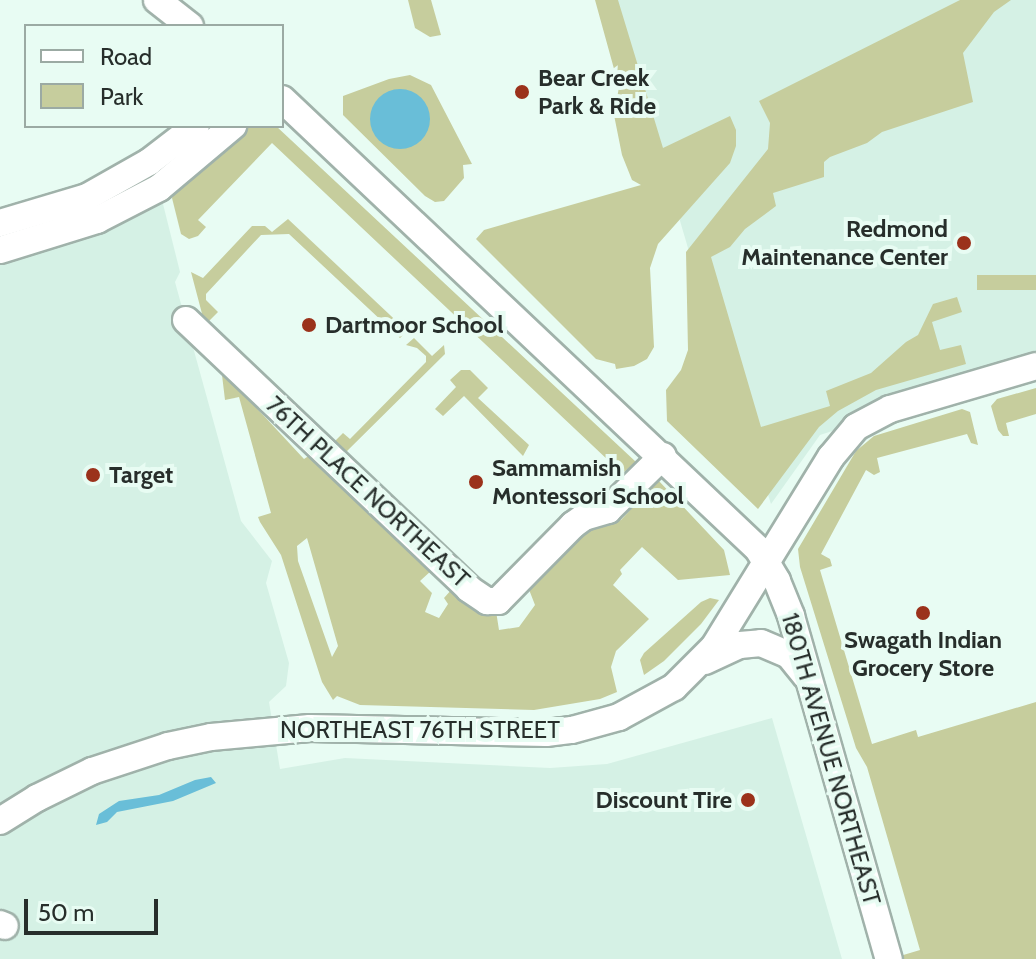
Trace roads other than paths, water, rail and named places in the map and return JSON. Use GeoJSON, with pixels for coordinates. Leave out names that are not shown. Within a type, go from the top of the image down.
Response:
{"type":"FeatureCollection","features":[{"type":"Feature","properties":{"kind":"street"},"geometry":{"type":"LineString","coordinates":[[157,0],[187,24]]}},
{"type":"Feature","properties":{"kind":"street","name":"180TH AVENUE NORTHEAST"},"geometry":{"type":"LineString","coordinates":[[284,101],[746,535],[767,563],[787,605],[889,959]]}},
{"type":"Feature","properties":{"kind":"street"},"geometry":{"type":"LineString","coordinates":[[0,223],[87,197],[149,162],[193,128]]}},
{"type":"Feature","properties":{"kind":"street"},"geometry":{"type":"LineString","coordinates":[[0,250],[97,220],[159,188],[231,128]]}},
{"type":"Feature","properties":{"kind":"street","name":"76TH PLACE NORTHEAST"},"geometry":{"type":"LineString","coordinates":[[186,320],[345,472],[487,601],[498,601],[573,525],[584,517],[608,510],[663,456]]}},
{"type":"Feature","properties":{"kind":"street","name":"NORTHEAST 76TH STREET"},"geometry":{"type":"LineString","coordinates":[[0,821],[37,798],[92,771],[168,746],[211,737],[293,728],[536,733],[585,727],[641,707],[674,687],[702,662],[738,613],[831,457],[856,427],[890,409],[1036,366]]}},
{"type":"Feature","properties":{"kind":"street"},"geometry":{"type":"LineString","coordinates":[[702,662],[740,645],[761,643],[789,655],[809,681]]}},
{"type":"Feature","properties":{"kind":"water"},"geometry":{"type":"Polygon","coordinates":[[[400,89],[411,91],[421,98],[428,108],[428,130],[421,140],[411,147],[400,149],[389,147],[379,140],[372,130],[370,119],[372,108],[379,98],[389,91],[400,89]]]}},
{"type":"Feature","properties":{"kind":"water"},"geometry":{"type":"Polygon","coordinates":[[[211,777],[216,783],[173,801],[117,812],[107,822],[96,825],[99,814],[119,801],[159,795],[211,777]]]}},
{"type":"Feature","properties":{"kind":"place","name":"Bear Creek Park & Ride"},"geometry":{"type":"Point","coordinates":[522,92]}},
{"type":"Feature","properties":{"kind":"place","name":"Redmond Maintenance Center"},"geometry":{"type":"Point","coordinates":[964,243]}},
{"type":"Feature","properties":{"kind":"place","name":"Dartmoor School"},"geometry":{"type":"Point","coordinates":[309,325]}},
{"type":"Feature","properties":{"kind":"place","name":"Target"},"geometry":{"type":"Point","coordinates":[93,475]}},
{"type":"Feature","properties":{"kind":"place","name":"Sammamish Montessori School"},"geometry":{"type":"Point","coordinates":[476,482]}},
{"type":"Feature","properties":{"kind":"place","name":"Swagath Indian Grocery Store"},"geometry":{"type":"Point","coordinates":[923,613]}},
{"type":"Feature","properties":{"kind":"place","name":"Discount Tire"},"geometry":{"type":"Point","coordinates":[748,800]}}]}
